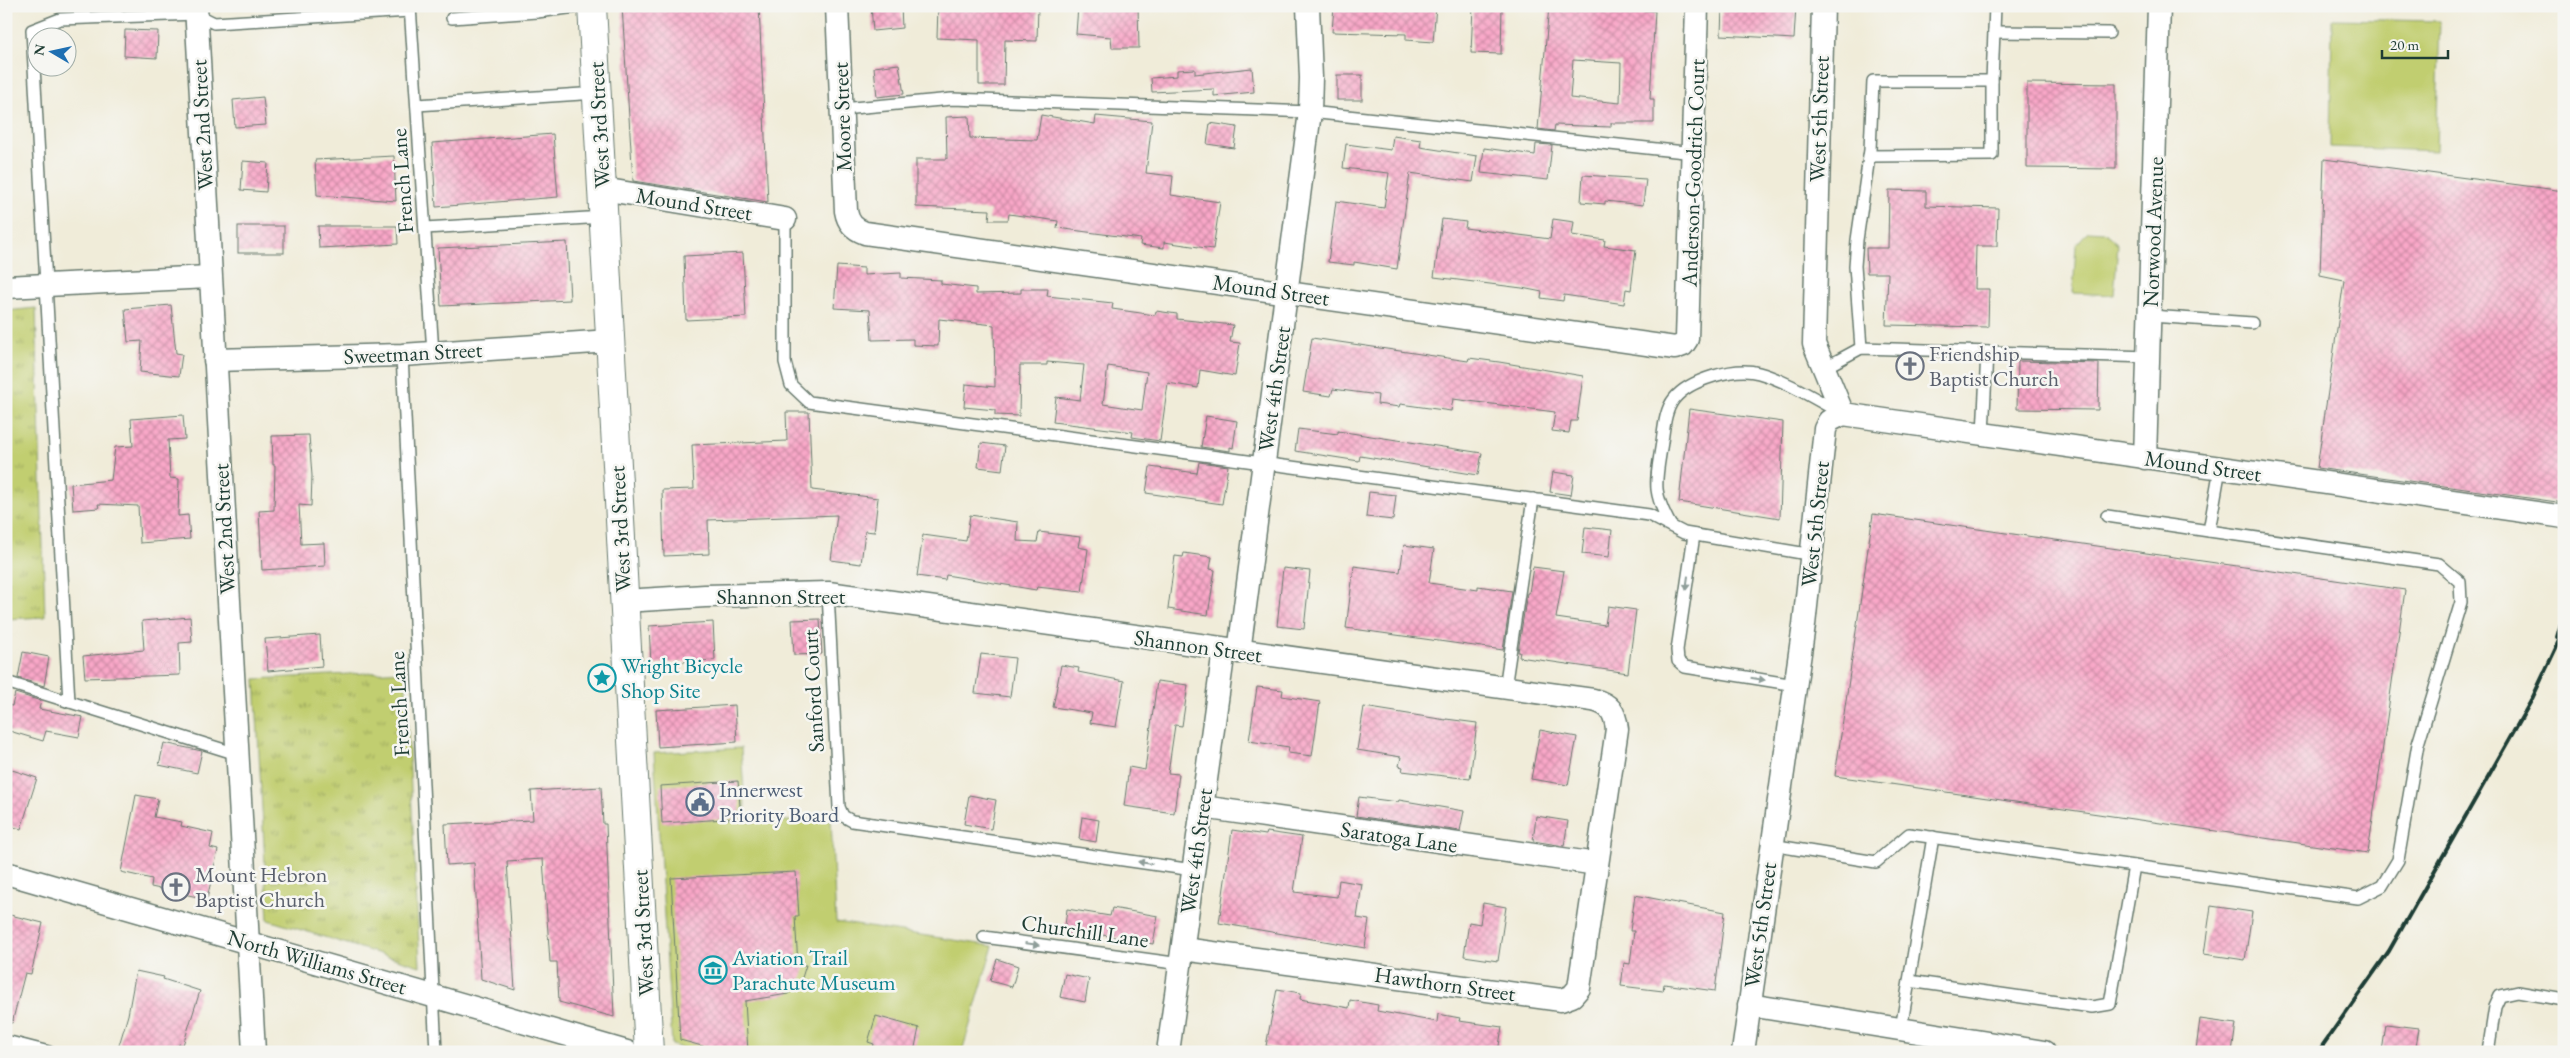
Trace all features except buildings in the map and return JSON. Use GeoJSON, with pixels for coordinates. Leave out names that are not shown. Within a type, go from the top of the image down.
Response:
{"type":"FeatureCollection","features":[{"type":"Feature","properties":{"kind":"main road","name":"West 3rd Street"},"geometry":{"type":"LineString","coordinates":[[592,6],[649,1052]]}},
{"type":"Feature","properties":{"kind":"street","name":"Moore Street"},"geometry":{"type":"LineString","coordinates":[[838,6],[846,211],[853,226]]}},
{"type":"Feature","properties":{"kind":"street","name":"West 4th Street"},"geometry":{"type":"LineString","coordinates":[[1168,1052],[1202,808],[1263,463],[1287,293],[1310,112],[1311,78],[1308,6]]}},
{"type":"Feature","properties":{"kind":"street","name":"Anderson-Goodrich Court"},"geometry":{"type":"LineString","coordinates":[[1687,339],[1698,6]]}},
{"type":"Feature","properties":{"kind":"street","name":"West 5th Street"},"geometry":{"type":"LineString","coordinates":[[1742,1052],[1813,555],[1825,429],[1829,421],[1842,414],[1814,344],[1823,6]]}},
{"type":"Feature","properties":{"kind":"street","name":"Norwood Avenue"},"geometry":{"type":"LineString","coordinates":[[2145,458],[2150,357],[2159,6]]}},
{"type":"Feature","properties":{"kind":"street","name":"West 2nd Street"},"geometry":{"type":"LineString","coordinates":[[196,10],[209,277],[254,1052]]}},
{"type":"Feature","properties":{"kind":"street","name":"Mound Street"},"geometry":{"type":"LineString","coordinates":[[602,190],[785,219]]}},
{"type":"Feature","properties":{"kind":"street","name":"Mound Street"},"geometry":{"type":"LineString","coordinates":[[853,226],[865,233],[1676,348],[1683,345],[1687,339]]}},
{"type":"Feature","properties":{"kind":"street"},"geometry":{"type":"LineString","coordinates":[[6,287],[209,277]]}},
{"type":"Feature","properties":{"kind":"street","name":"Sweetman Street"},"geometry":{"type":"LineString","coordinates":[[215,360],[402,355],[610,341]]}},
{"type":"Feature","properties":{"kind":"street","name":"Mound Street"},"geometry":{"type":"LineString","coordinates":[[1842,414],[2564,517]]}},
{"type":"Feature","properties":{"kind":"street","name":"Shannon Street"},"geometry":{"type":"LineString","coordinates":[[624,601],[704,596],[828,593],[1231,651],[1593,700],[1610,707],[1615,715],[1617,729],[1597,864]]}},
{"type":"Feature","properties":{"kind":"street","name":"Saratoga Lane"},"geometry":{"type":"LineString","coordinates":[[1202,808],[1597,864]]}},
{"type":"Feature","properties":{"kind":"street","name":"Hawthorn Street"},"geometry":{"type":"LineString","coordinates":[[1182,957],[1561,1000],[1572,996],[1578,988],[1597,864]]}},
{"type":"Feature","properties":{"kind":"street","name":"North Williams Street"},"geometry":{"type":"LineString","coordinates":[[6,872],[627,1052]]}},
{"type":"Feature","properties":{"kind":"street"},"geometry":{"type":"LineString","coordinates":[[1749,1005],[2044,1052]]}},
{"type":"Feature","properties":{"kind":"lane"},"geometry":{"type":"LineString","coordinates":[[452,18],[584,6]]}},
{"type":"Feature","properties":{"kind":"lane"},"geometry":{"type":"LineString","coordinates":[[1869,156],[1992,154],[1995,6]]}},
{"type":"Feature","properties":{"kind":"lane"},"geometry":{"type":"LineString","coordinates":[[69,702],[32,30],[60,19],[196,10],[214,23],[410,9]]}},
{"type":"Feature","properties":{"kind":"lane","name":"French Lane"},"geometry":{"type":"LineString","coordinates":[[410,9],[433,353]]}},
{"type":"Feature","properties":{"kind":"lane"},"geometry":{"type":"LineString","coordinates":[[1994,32],[2108,33]]}},
{"type":"Feature","properties":{"kind":"lane"},"geometry":{"type":"LineString","coordinates":[[1861,348],[1856,249],[1869,156],[1873,80],[1992,81]]}},
{"type":"Feature","properties":{"kind":"lane"},"geometry":{"type":"LineString","coordinates":[[416,105],[597,93]]}},
{"type":"Feature","properties":{"kind":"lane"},"geometry":{"type":"LineString","coordinates":[[842,109],[952,99],[1310,112],[1694,153]]}},
{"type":"Feature","properties":{"kind":"lane"},"geometry":{"type":"LineString","coordinates":[[425,228],[604,217]]}},
{"type":"Feature","properties":{"kind":"lane"},"geometry":{"type":"LineString","coordinates":[[785,219],[785,362],[790,386],[809,402],[1649,515],[1684,533],[1813,555]]}},
{"type":"Feature","properties":{"kind":"lane"},"geometry":{"type":"LineString","coordinates":[[2151,316],[2252,323]]}},
{"type":"Feature","properties":{"kind":"lane"},"geometry":{"type":"LineString","coordinates":[[1824,368],[1861,348],[2150,357]]}},
{"type":"Feature","properties":{"kind":"lane"},"geometry":{"type":"LineString","coordinates":[[1983,434],[1988,352]]}},
{"type":"Feature","properties":{"kind":"lane","name":"French Lane"},"geometry":{"type":"LineString","coordinates":[[402,355],[436,1052]]}},
{"type":"Feature","properties":{"kind":"lane"},"geometry":{"type":"LineString","coordinates":[[1671,526],[1661,508],[1655,490],[1668,410],[1675,398],[1698,381],[1727,373],[1757,372],[1842,414]]}},
{"type":"Feature","properties":{"kind":"lane"},"geometry":{"type":"LineString","coordinates":[[2209,531],[2220,468]]}},
{"type":"Feature","properties":{"kind":"lane"},"geometry":{"type":"LineString","coordinates":[[1505,688],[1533,499]]}},
{"type":"Feature","properties":{"kind":"lane"},"geometry":{"type":"LineString","coordinates":[[1771,845],[1876,862],[1909,834],[2358,898],[2382,886],[2398,860],[2418,744],[2461,602],[2460,582],[2439,564],[2107,516]]}},
{"type":"Feature","properties":{"kind":"lane"},"geometry":{"type":"LineString","coordinates":[[1694,535],[1677,650],[1678,661],[1685,667],[1795,685]]}},
{"type":"Feature","properties":{"kind":"lane","name":"Sanford Court"},"geometry":{"type":"LineString","coordinates":[[828,593],[839,807],[843,816],[852,821],[1193,870]]}},
{"type":"Feature","properties":{"kind":"lane"},"geometry":{"type":"LineString","coordinates":[[6,682],[237,754]]}},
{"type":"Feature","properties":{"kind":"lane"},"geometry":{"type":"LineString","coordinates":[[1901,1029],[1933,837]]}},
{"type":"Feature","properties":{"kind":"lane"},"geometry":{"type":"LineString","coordinates":[[1909,980],[2092,1007],[2110,1004],[2134,866]]}},
{"type":"Feature","properties":{"kind":"lane","name":"Churchill Lane"},"geometry":{"type":"LineString","coordinates":[[984,937],[1182,957]]}},
{"type":"Feature","properties":{"kind":"lane"},"geometry":{"type":"LineString","coordinates":[[2488,1052],[2495,1007],[2500,996],[2518,992],[2564,1000]]}},
{"type":"Feature","properties":{"kind":"lane"},"geometry":{"type":"LineString","coordinates":[[6,1041],[49,1052]]}},
{"type":"Feature","properties":{"kind":"green space"},"geometry":{"type":"Polygon","coordinates":[[[2332,19],[2440,21],[2436,151],[2330,147],[2332,19]]]}},
{"type":"Feature","properties":{"kind":"green space"},"geometry":{"type":"Polygon","coordinates":[[[2088,231],[2104,232],[2118,244],[2114,295],[2073,293],[2076,245],[2088,231]]]}},
{"type":"Feature","properties":{"kind":"green space"},"geometry":{"type":"Polygon","coordinates":[[[36,308],[45,617],[6,619],[6,311],[36,308]]]}},
{"type":"Feature","properties":{"kind":"green space"},"geometry":{"type":"Polygon","coordinates":[[[405,671],[420,966],[268,920],[255,679],[405,671]]]}},
{"type":"Feature","properties":{"kind":"green space"},"geometry":{"type":"Polygon","coordinates":[[[741,748],[746,822],[831,820],[836,922],[993,946],[962,1052],[694,1052],[672,1045],[654,753],[741,748]]]}},
{"type":"Feature","properties":{"kind":"railway"},"geometry":{"type":"LineString","coordinates":[[2557,637],[2564,613]]}},
{"type":"Feature","properties":{"kind":"railway"},"geometry":{"type":"LineString","coordinates":[[2318,1052],[2389,951],[2531,701],[2564,631]]}},
{"type":"Feature","properties":{"kind":"place","name":"Friendship Baptist Church"},"geometry":{"type":"Point","coordinates":[1910,366]}},
{"type":"Feature","properties":{"kind":"place","name":"Wright Bicycle Shop Site"},"geometry":{"type":"Point","coordinates":[602,678]}},
{"type":"Feature","properties":{"kind":"place","name":"Innerwest Priority Board"},"geometry":{"type":"Point","coordinates":[700,802]}},
{"type":"Feature","properties":{"kind":"place","name":"Mount Hebron Baptist Church"},"geometry":{"type":"Point","coordinates":[176,887]}},
{"type":"Feature","properties":{"kind":"place","name":"Aviation Trail Parachute Museum"},"geometry":{"type":"Point","coordinates":[713,970]}}]}
